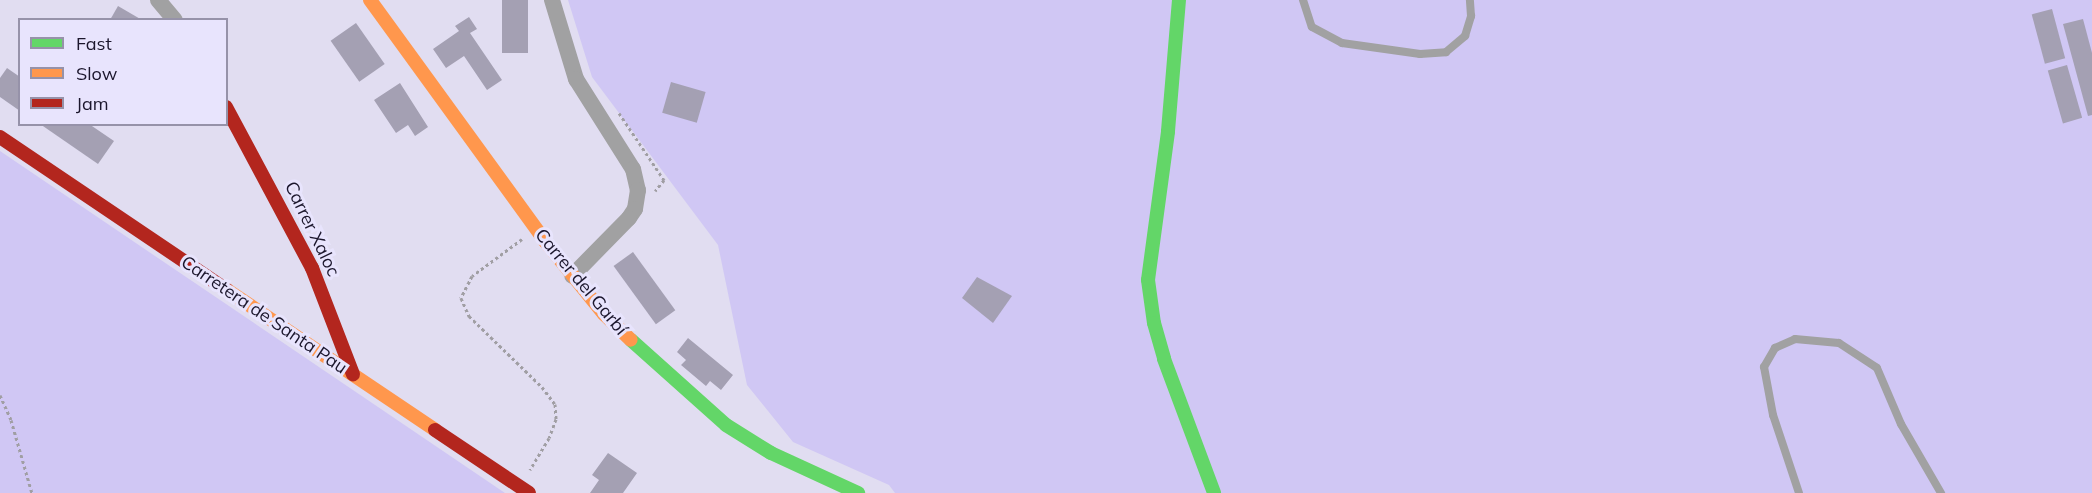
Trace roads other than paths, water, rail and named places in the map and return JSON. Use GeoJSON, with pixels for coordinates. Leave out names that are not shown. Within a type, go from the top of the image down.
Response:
{"type":"FeatureCollection","features":[{"type":"Feature","properties":{"kind":"street"},"geometry":{"type":"LineString","coordinates":[[158,0],[173,18]]}},
{"type":"Feature","properties":{"kind":"street","name":"Carrer del Garbí"},"geometry":{"type":"LineString","coordinates":[[370,0],[536,228],[604,314],[672,379],[726,425],[771,453],[858,493]]}},
{"type":"Feature","properties":{"kind":"street"},"geometry":{"type":"LineString","coordinates":[[552,0],[569,62],[580,88],[633,169],[638,190],[636,204],[629,218],[572,276]]}},
{"type":"Feature","properties":{"kind":"street"},"geometry":{"type":"LineString","coordinates":[[1179,0],[1168,132],[1148,280],[1154,323],[1164,359],[1214,493]]}},
{"type":"Feature","properties":{"kind":"street","name":"Carrer Xaloc"},"geometry":{"type":"LineString","coordinates":[[228,110],[312,268],[352,374]]}},
{"type":"Feature","properties":{"kind":"street","name":"Carretera de Santa Pau"},"geometry":{"type":"LineString","coordinates":[[0,137],[524,490]]}},
{"type":"Feature","properties":{"kind":"lane"},"geometry":{"type":"LineString","coordinates":[[1303,0],[1312,27],[1342,43],[1420,54],[1446,52],[1465,36],[1471,16],[1470,0]]}},
{"type":"Feature","properties":{"kind":"lane"},"geometry":{"type":"LineString","coordinates":[[1799,493],[1773,415],[1764,367],[1775,348],[1796,339],[1839,343],[1877,368],[1901,424],[1941,493]]}}]}
